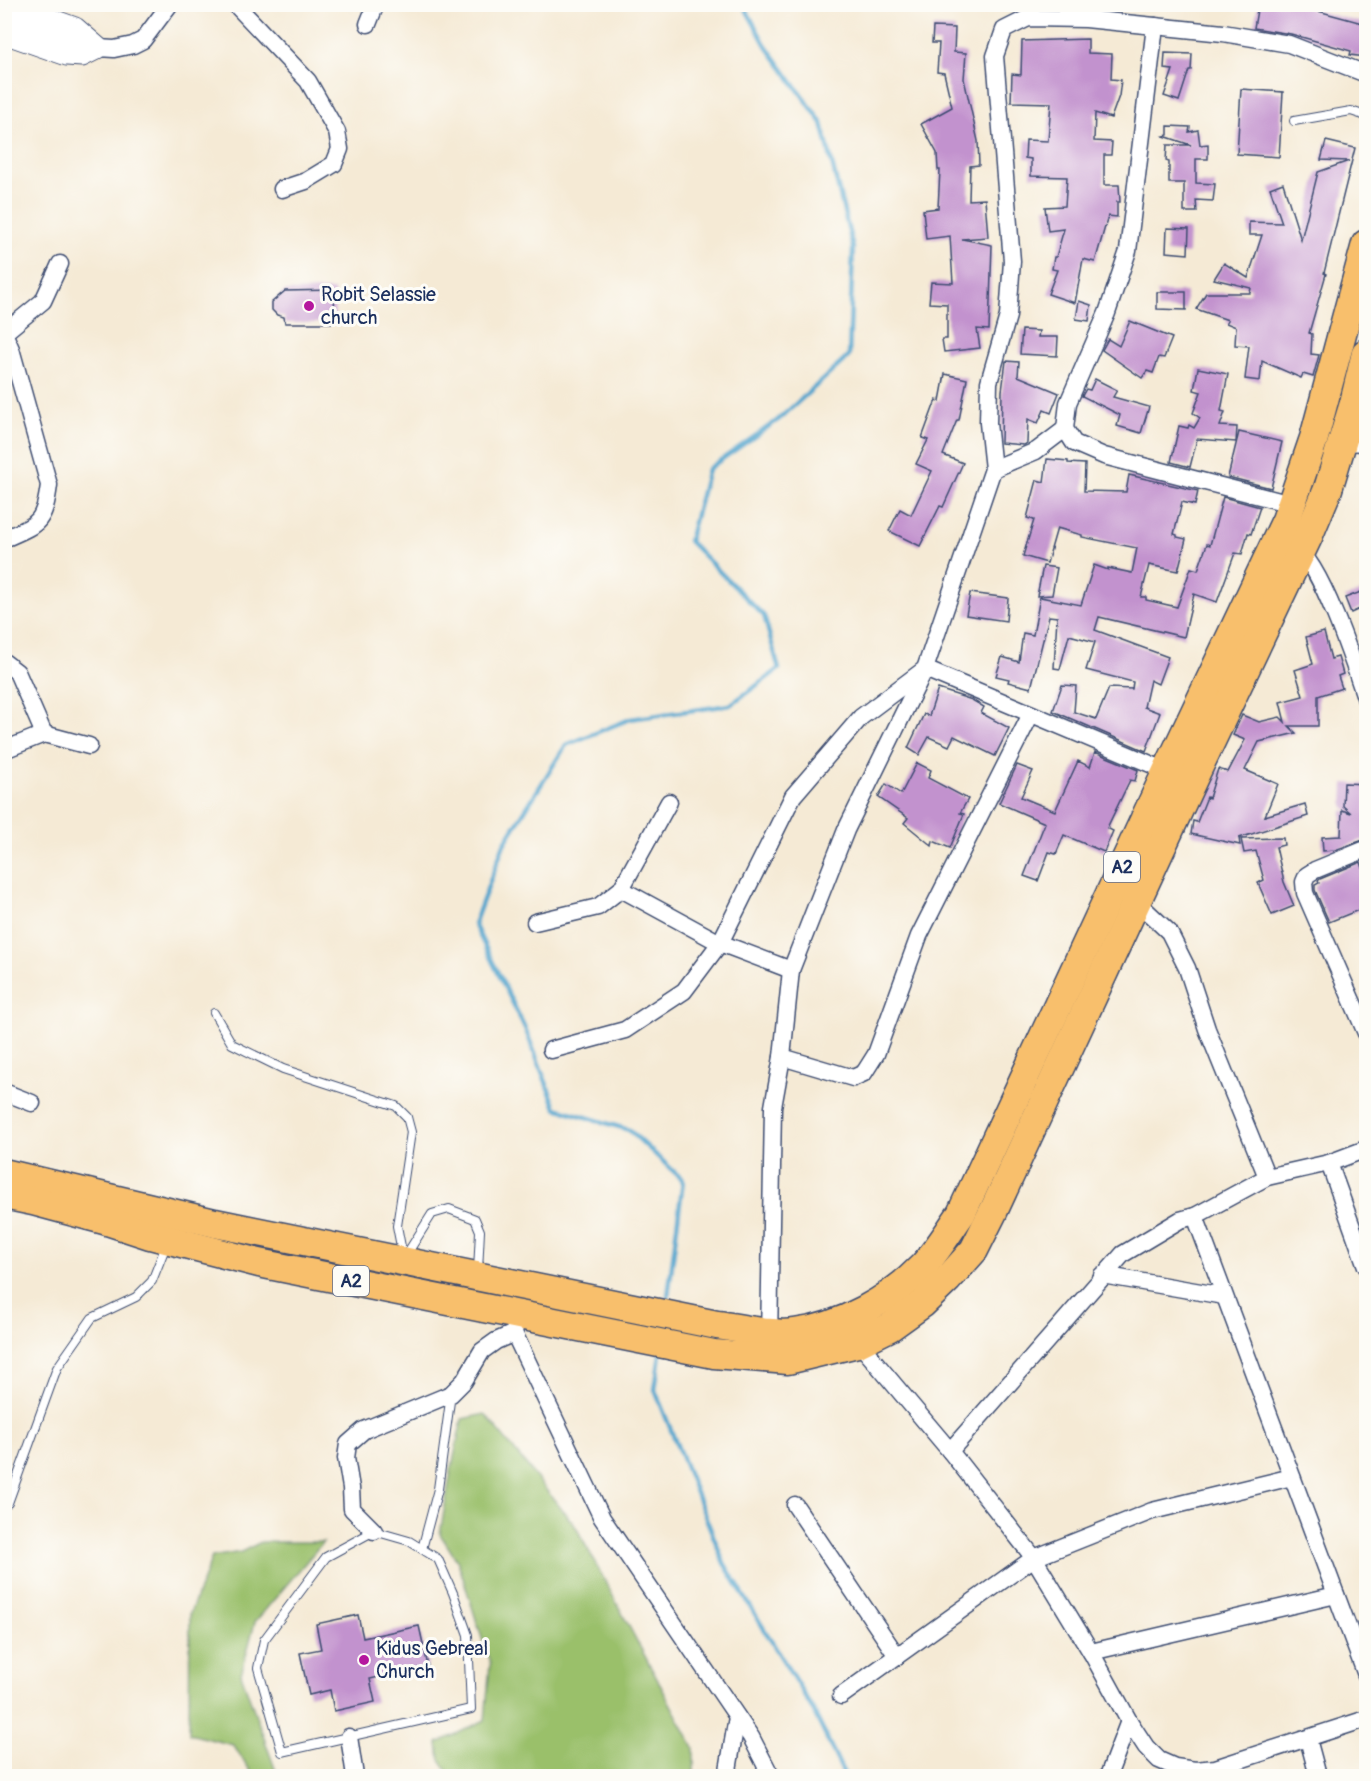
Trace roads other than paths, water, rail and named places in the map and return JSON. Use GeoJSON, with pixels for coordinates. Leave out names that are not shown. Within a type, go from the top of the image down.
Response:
{"type":"FeatureCollection","features":[{"type":"Feature","properties":{"kind":"highway","name":"A2"},"geometry":{"type":"LineString","coordinates":[[1124,896],[1167,771],[1276,541],[1291,504],[1314,438],[1366,244]]}},
{"type":"Feature","properties":{"kind":"highway","name":"A2"},"geometry":{"type":"LineString","coordinates":[[108,1209],[168,1239],[515,1324],[601,1332],[714,1354],[769,1346],[794,1333],[851,1332],[881,1300],[923,1265],[961,1214],[1301,551],[1328,489],[1354,442],[1366,353]]}},
{"type":"Feature","properties":{"kind":"highway"},"geometry":{"type":"LineString","coordinates":[[4,1173],[34,1190],[108,1209]]}},
{"type":"Feature","properties":{"kind":"highway"},"geometry":{"type":"LineString","coordinates":[[4,1195],[34,1190]]}},
{"type":"Feature","properties":{"kind":"highway","name":"A2"},"geometry":{"type":"LineString","coordinates":[[108,1209],[215,1222],[717,1325],[769,1346]]}},
{"type":"Feature","properties":{"kind":"street"},"geometry":{"type":"LineString","coordinates":[[8,4],[75,28],[98,48]]}},
{"type":"Feature","properties":{"kind":"street"},"geometry":{"type":"LineString","coordinates":[[4,18],[98,48],[114,49],[133,45],[143,40],[170,4]]}},
{"type":"Feature","properties":{"kind":"street"},"geometry":{"type":"LineString","coordinates":[[235,4],[308,81],[337,132],[340,149],[334,164],[306,181],[282,189]]}},
{"type":"Feature","properties":{"kind":"street"},"geometry":{"type":"LineString","coordinates":[[368,24],[376,4]]}},
{"type":"Feature","properties":{"kind":"street"},"geometry":{"type":"LineString","coordinates":[[769,1346],[773,1107],[782,1057],[791,970],[846,830],[925,669],[993,469],[988,423],[989,382],[1008,316],[1012,261],[994,56],[1004,30],[1028,18],[1086,20],[1223,33],[1288,44],[1366,74]]}},
{"type":"Feature","properties":{"kind":"street"},"geometry":{"type":"LineString","coordinates":[[1155,26],[1128,252],[1107,313],[1068,403],[1065,429],[1074,443],[1104,456],[1291,504]]}},
{"type":"Feature","properties":{"kind":"street"},"geometry":{"type":"LineString","coordinates":[[4,33],[68,55],[82,56],[98,48]]}},
{"type":"Feature","properties":{"kind":"street"},"geometry":{"type":"LineString","coordinates":[[4,539],[33,526],[42,517],[49,485],[4,333],[43,301],[60,264]]}},
{"type":"Feature","properties":{"kind":"street"},"geometry":{"type":"LineString","coordinates":[[993,469],[1036,451],[1065,429]]}},
{"type":"Feature","properties":{"kind":"street"},"geometry":{"type":"LineString","coordinates":[[1276,541],[1301,551],[1313,568],[1341,626],[1366,700]]}},
{"type":"Feature","properties":{"kind":"street"},"geometry":{"type":"LineString","coordinates":[[4,662],[17,672],[45,734]]}},
{"type":"Feature","properties":{"kind":"street"},"geometry":{"type":"LineString","coordinates":[[925,669],[1167,771]]}},
{"type":"Feature","properties":{"kind":"street"},"geometry":{"type":"LineString","coordinates":[[551,1050],[625,1030],[684,991],[720,943],[793,796],[861,717],[925,669]]}},
{"type":"Feature","properties":{"kind":"street"},"geometry":{"type":"LineString","coordinates":[[782,1057],[853,1078],[864,1073],[876,1054],[919,936],[1031,714]]}},
{"type":"Feature","properties":{"kind":"street"},"geometry":{"type":"LineString","coordinates":[[4,750],[45,734],[89,747]]}},
{"type":"Feature","properties":{"kind":"street"},"geometry":{"type":"LineString","coordinates":[[535,922],[598,907],[621,889],[669,802]]}},
{"type":"Feature","properties":{"kind":"street"},"geometry":{"type":"LineString","coordinates":[[1366,849],[1315,870],[1307,875],[1304,882],[1305,893],[1366,1033]]}},
{"type":"Feature","properties":{"kind":"street"},"geometry":{"type":"LineString","coordinates":[[621,889],[720,943],[791,970]]}},
{"type":"Feature","properties":{"kind":"street"},"geometry":{"type":"LineString","coordinates":[[1124,896],[1169,932],[1187,968],[1207,1029],[1267,1177]]}},
{"type":"Feature","properties":{"kind":"street"},"geometry":{"type":"LineString","coordinates":[[4,1092],[32,1103]]}},
{"type":"Feature","properties":{"kind":"street"},"geometry":{"type":"LineString","coordinates":[[950,1451],[1122,1254],[1180,1220],[1195,1216],[1267,1177],[1329,1162],[1366,1149]]}},
{"type":"Feature","properties":{"kind":"street"},"geometry":{"type":"LineString","coordinates":[[1329,1162],[1366,1266]]}},
{"type":"Feature","properties":{"kind":"street"},"geometry":{"type":"LineString","coordinates":[[1195,1216],[1366,1676]]}},
{"type":"Feature","properties":{"kind":"street"},"geometry":{"type":"LineString","coordinates":[[1102,1275],[1224,1296]]}},
{"type":"Feature","properties":{"kind":"street"},"geometry":{"type":"LineString","coordinates":[[374,1531],[352,1509],[346,1458],[348,1444],[364,1430],[451,1394],[464,1381],[482,1351],[515,1324],[524,1287]]}},
{"type":"Feature","properties":{"kind":"street"},"geometry":{"type":"LineString","coordinates":[[515,1324],[602,1518],[752,1737],[771,1776]]}},
{"type":"Feature","properties":{"kind":"street"},"geometry":{"type":"LineString","coordinates":[[851,1332],[950,1451],[1034,1558],[1129,1721],[1146,1747],[1159,1760],[1175,1767],[1195,1770],[1215,1768],[1366,1719]]}},
{"type":"Feature","properties":{"kind":"street"},"geometry":{"type":"LineString","coordinates":[[841,1696],[1034,1558],[1152,1511],[1292,1478]]}},
{"type":"Feature","properties":{"kind":"street"},"geometry":{"type":"LineString","coordinates":[[795,1505],[897,1656]]}},
{"type":"Feature","properties":{"kind":"street"},"geometry":{"type":"LineString","coordinates":[[1090,1652],[1336,1595]]}},
{"type":"Feature","properties":{"kind":"street"},"geometry":{"type":"LineString","coordinates":[[727,1776],[737,1716]]}},
{"type":"Feature","properties":{"kind":"street"},"geometry":{"type":"LineString","coordinates":[[1108,1776],[1129,1721]]}},
{"type":"Feature","properties":{"kind":"street"},"geometry":{"type":"LineString","coordinates":[[349,1737],[355,1776]]}},
{"type":"Feature","properties":{"kind":"street"},"geometry":{"type":"LineString","coordinates":[[1308,1739],[1318,1776]]}},
{"type":"Feature","properties":{"kind":"lane"},"geometry":{"type":"LineString","coordinates":[[1294,121],[1351,111],[1366,116]]}},
{"type":"Feature","properties":{"kind":"lane"},"geometry":{"type":"LineString","coordinates":[[214,1013],[232,1044],[283,1069],[396,1106],[407,1117],[411,1132],[397,1226],[403,1260]]}},
{"type":"Feature","properties":{"kind":"lane"},"geometry":{"type":"LineString","coordinates":[[403,1260],[432,1214],[448,1209],[476,1219],[480,1231],[478,1277]]}},
{"type":"Feature","properties":{"kind":"lane"},"geometry":{"type":"LineString","coordinates":[[8,1503],[57,1368],[92,1318],[136,1297],[152,1281],[168,1239]]}},
{"type":"Feature","properties":{"kind":"lane"},"geometry":{"type":"LineString","coordinates":[[422,1549],[438,1489],[451,1394]]}},
{"type":"Feature","properties":{"kind":"lane"},"geometry":{"type":"LineString","coordinates":[[374,1531],[409,1541],[422,1549],[438,1559],[468,1635],[471,1709],[282,1752],[258,1668],[264,1640],[326,1557],[374,1531]]}},
{"type":"Feature","properties":{"kind":"waterway"},"geometry":{"type":"LineString","coordinates":[[667,1304],[683,1180],[629,1130],[556,1108],[525,1028],[474,924],[504,844],[566,745],[630,719],[730,705],[779,669],[764,616],[689,541],[708,469],[778,420],[849,356],[853,248],[822,123],[765,44],[743,4]]}},
{"type":"Feature","properties":{"kind":"waterway"},"geometry":{"type":"LineString","coordinates":[[660,1354],[655,1390],[724,1563],[812,1708],[845,1776]]}},
{"type":"Feature","properties":{"kind":"place","name":"Robit Selassie church"},"geometry":{"type":"Point","coordinates":[309,306]}},
{"type":"Feature","properties":{"kind":"place","name":"Kidus Gebreal Church"},"geometry":{"type":"Point","coordinates":[364,1660]}}]}
